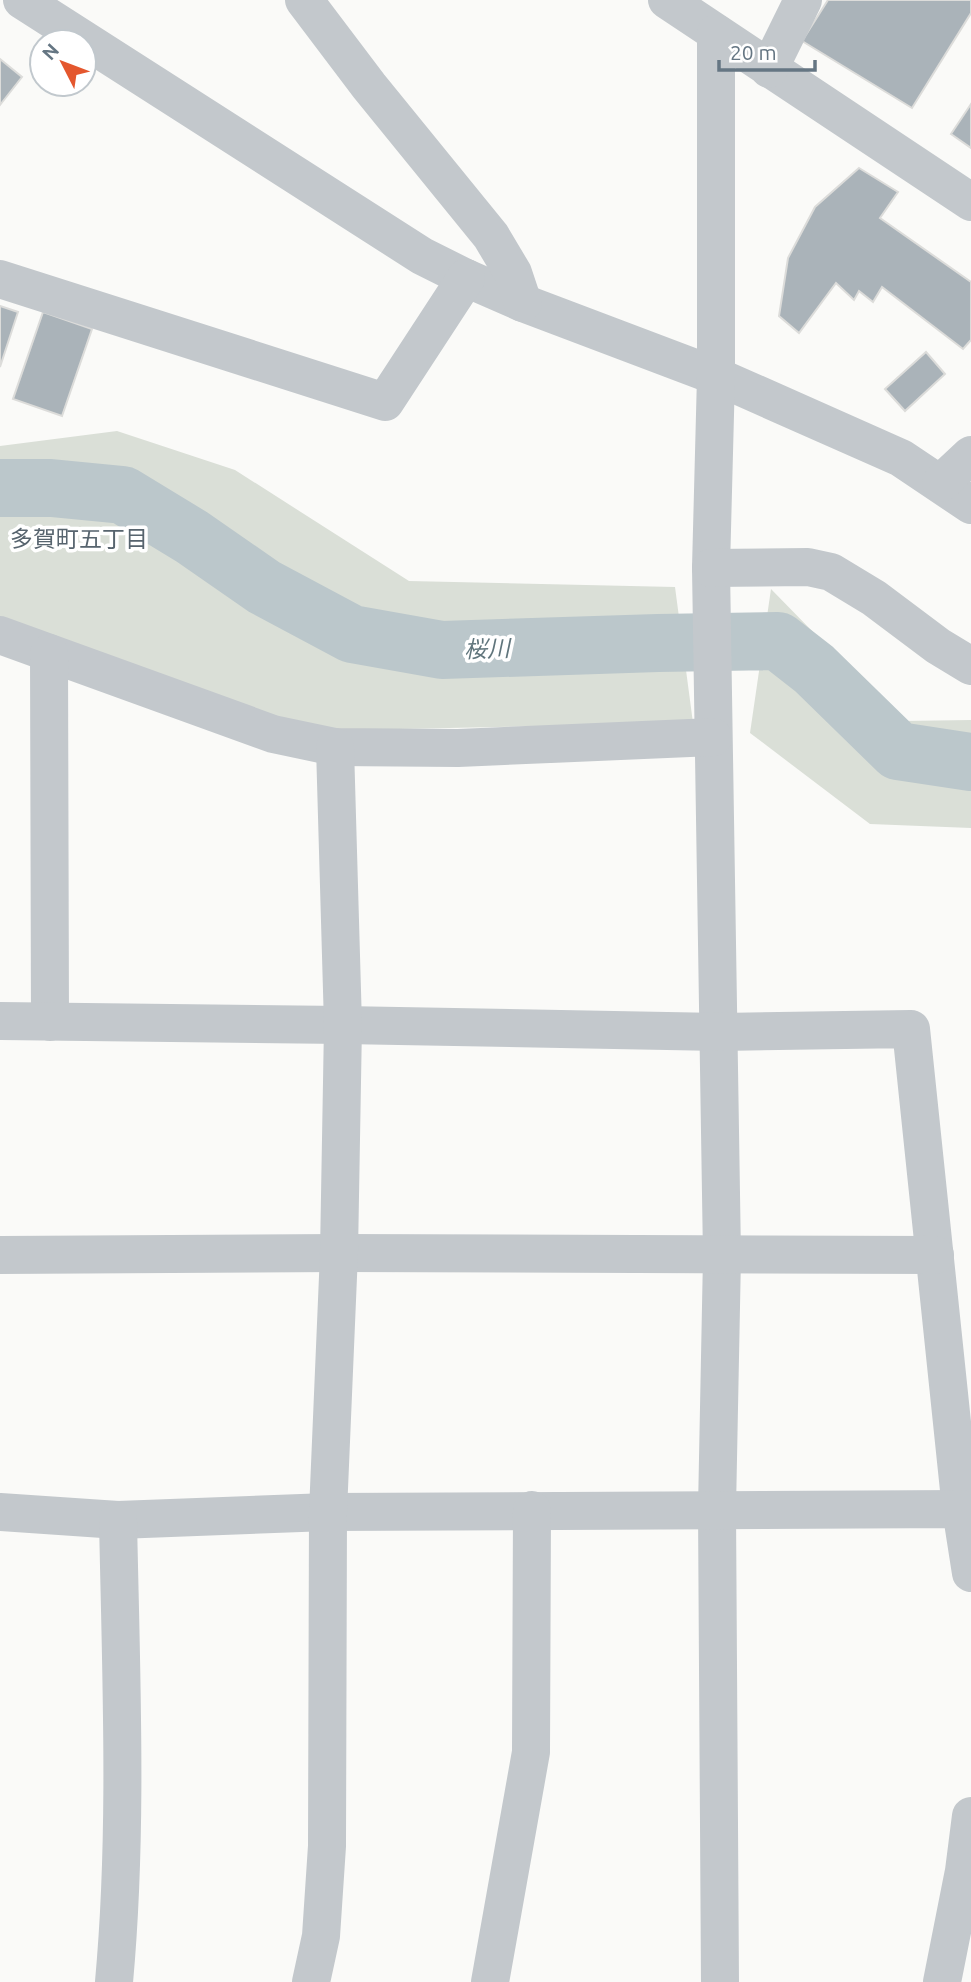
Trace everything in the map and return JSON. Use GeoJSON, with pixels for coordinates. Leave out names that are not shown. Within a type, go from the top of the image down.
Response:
{"type":"FeatureCollection","features":[{"type":"Feature","properties":{"kind":"street"},"geometry":{"type":"LineString","coordinates":[[22,0],[422,256],[523,303],[716,376],[901,458],[971,505]]}},
{"type":"Feature","properties":{"kind":"street"},"geometry":{"type":"LineString","coordinates":[[304,0],[369,86],[491,236],[513,273],[523,303]]}},
{"type":"Feature","properties":{"kind":"street"},"geometry":{"type":"LineString","coordinates":[[667,0],[971,202]]}},
{"type":"Feature","properties":{"kind":"street"},"geometry":{"type":"LineString","coordinates":[[769,69],[803,0]]}},
{"type":"Feature","properties":{"kind":"street"},"geometry":{"type":"LineString","coordinates":[[716,33],[716,376],[711,579],[722,1255],[717,1509],[720,1982]]}},
{"type":"Feature","properties":{"kind":"street"},"geometry":{"type":"LineString","coordinates":[[0,279],[385,402],[466,278]]}},
{"type":"Feature","properties":{"kind":"street"},"geometry":{"type":"LineString","coordinates":[[941,483],[971,455]]}},
{"type":"Feature","properties":{"kind":"street"},"geometry":{"type":"LineString","coordinates":[[711,579],[808,567],[831,572],[874,598],[938,646],[971,666]]}},
{"type":"Feature","properties":{"kind":"street"},"geometry":{"type":"LineString","coordinates":[[0,635],[273,734],[335,747],[458,748],[713,737]]}},
{"type":"Feature","properties":{"kind":"street"},"geometry":{"type":"LineString","coordinates":[[49,653],[50,1022]]}},
{"type":"Feature","properties":{"kind":"street"},"geometry":{"type":"LineString","coordinates":[[311,1982],[321,1936],[327,1846],[328,1512],[339,1254],[343,1025],[335,747]]}},
{"type":"Feature","properties":{"kind":"street"},"geometry":{"type":"LineString","coordinates":[[0,1021],[720,1032],[911,1029],[961,1508],[971,1573]]}},
{"type":"Feature","properties":{"kind":"street"},"geometry":{"type":"LineString","coordinates":[[0,1255],[935,1255]]}},
{"type":"Feature","properties":{"kind":"street"},"geometry":{"type":"LineString","coordinates":[[0,1512],[118,1520],[328,1512],[961,1508]]}},
{"type":"Feature","properties":{"kind":"street"},"geometry":{"type":"LineString","coordinates":[[490,1982],[531,1752],[532,1510]]}},
{"type":"Feature","properties":{"kind":"street"},"geometry":{"type":"LineString","coordinates":[[114,1982],[120,1921],[122,1716],[118,1520]]}},
{"type":"Feature","properties":{"kind":"street"},"geometry":{"type":"LineString","coordinates":[[942,1982],[964,1871],[971,1816]]}},
{"type":"Feature","properties":{"kind":"shaded area"},"geometry":{"type":"Polygon","coordinates":[[[117,431],[235,470],[409,581],[675,587],[693,723],[300,731],[0,620],[0,446],[117,431]]]}},
{"type":"Feature","properties":{"kind":"shaded area"},"geometry":{"type":"Polygon","coordinates":[[[771,589],[900,721],[971,720],[971,828],[870,824],[750,733],[771,589]]]}},
{"type":"Feature","properties":{"kind":"shaded area"},"geometry":{"type":"Polygon","coordinates":[[[820,660],[904,741],[971,751],[971,773],[891,761],[806,678],[820,660]]]}},
{"type":"Feature","properties":{"kind":"building"},"geometry":{"type":"Polygon","coordinates":[[[828,0],[971,0],[971,13],[912,108],[802,41],[828,0]]]}},
{"type":"Feature","properties":{"kind":"building"},"geometry":{"type":"Polygon","coordinates":[[[0,59],[22,77],[0,105],[0,59]]]}},
{"type":"Feature","properties":{"kind":"building"},"geometry":{"type":"Polygon","coordinates":[[[971,104],[971,148],[951,134],[971,104]]]}},
{"type":"Feature","properties":{"kind":"building"},"geometry":{"type":"Polygon","coordinates":[[[859,168],[898,192],[880,218],[971,282],[971,340],[963,349],[882,287],[873,302],[859,291],[854,300],[836,283],[799,333],[779,316],[788,258],[815,207],[859,168]]]}},
{"type":"Feature","properties":{"kind":"building"},"geometry":{"type":"Polygon","coordinates":[[[0,306],[18,312],[0,367],[0,306]]]}},
{"type":"Feature","properties":{"kind":"building"},"geometry":{"type":"Polygon","coordinates":[[[43,312],[92,329],[62,416],[13,399],[43,312]]]}},
{"type":"Feature","properties":{"kind":"building"},"geometry":{"type":"Polygon","coordinates":[[[926,352],[945,374],[905,411],[885,389],[926,352]]]}},
{"type":"Feature","properties":{"kind":"waterway","name":"桜川"},"geometry":{"type":"LineString","coordinates":[[0,488],[51,488],[123,495],[192,537],[264,587],[352,634],[442,650],[778,641],[814,669],[898,751],[971,762]]}},
{"type":"Feature","properties":{"kind":"district","name":"多賀町五丁目"},"geometry":{"type":"Point","coordinates":[79,539]}}]}
